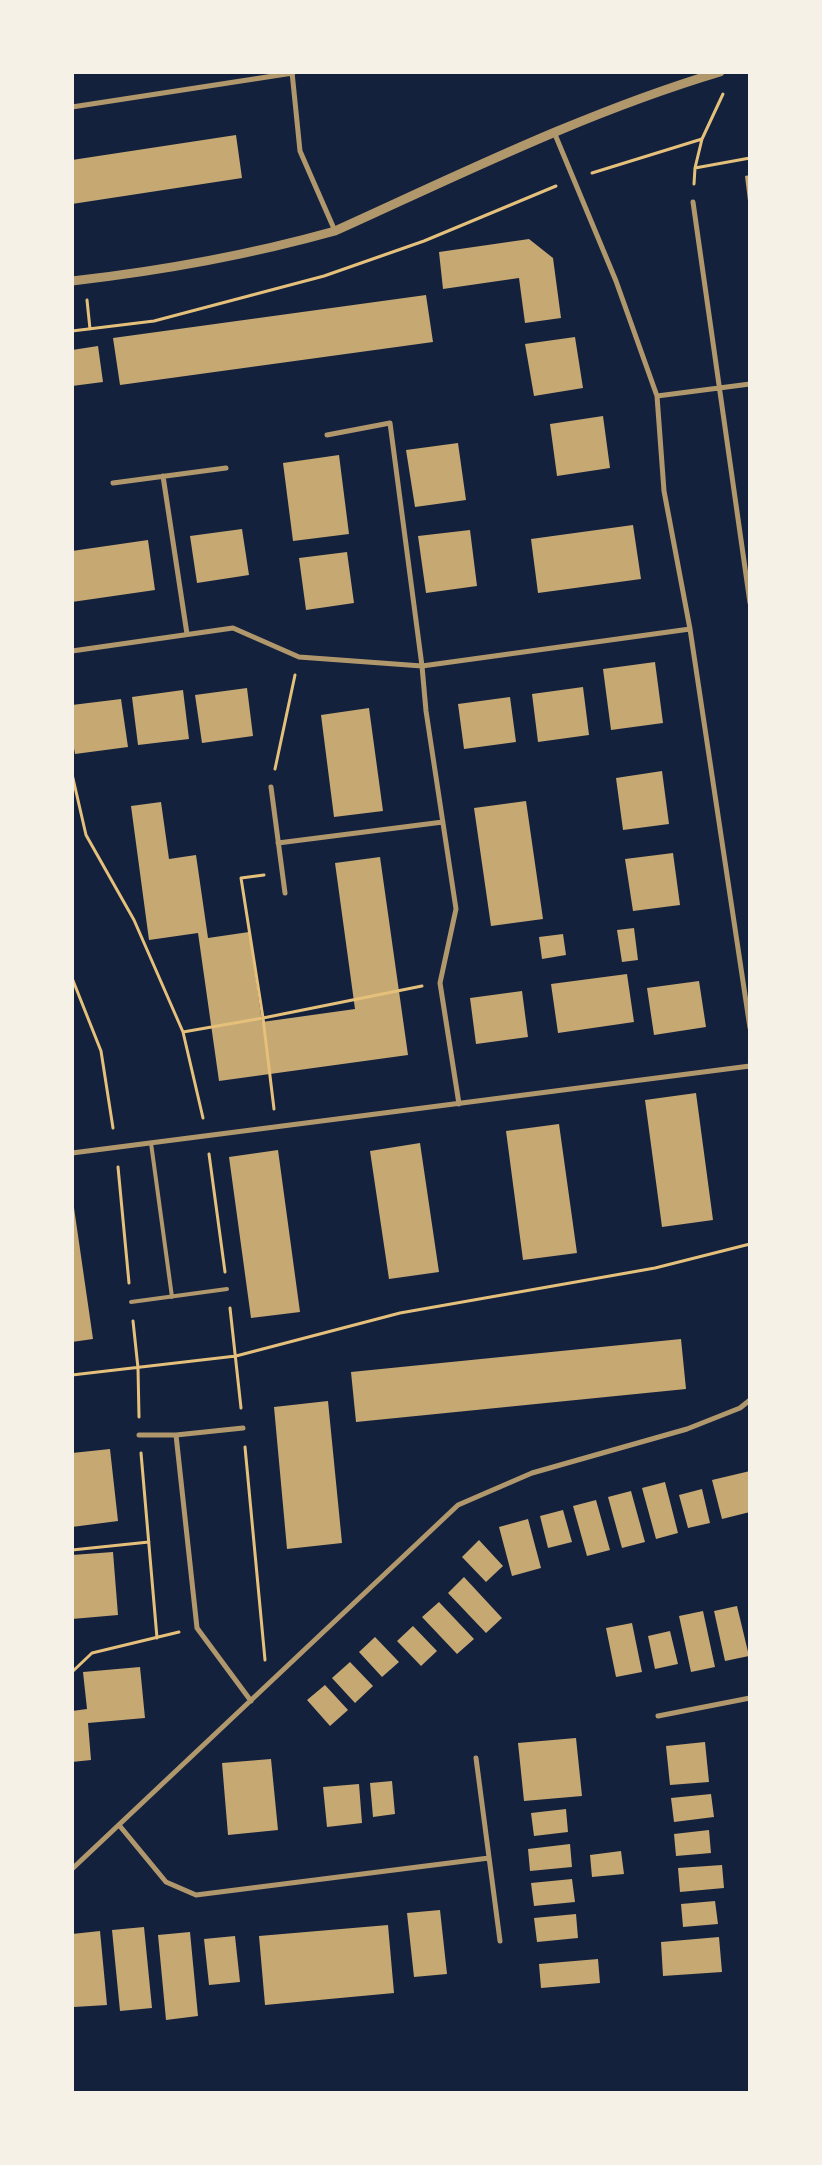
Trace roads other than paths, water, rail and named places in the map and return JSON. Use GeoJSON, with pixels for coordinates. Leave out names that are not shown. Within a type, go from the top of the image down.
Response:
{"type":"FeatureCollection","features":[{"type":"Feature","properties":{"kind":"street"},"geometry":{"type":"LineString","coordinates":[[72,281],[134,274],[299,241],[335,231],[554,132],[665,89],[720,72]]}},
{"type":"Feature","properties":{"kind":"street"},"geometry":{"type":"LineString","coordinates":[[72,108],[293,73],[300,152],[335,231]]}},
{"type":"Feature","properties":{"kind":"street"},"geometry":{"type":"LineString","coordinates":[[554,132],[616,280],[657,396],[664,491],[690,629],[750,1028]]}},
{"type":"Feature","properties":{"kind":"street"},"geometry":{"type":"LineString","coordinates":[[693,202],[750,603]]}},
{"type":"Feature","properties":{"kind":"street"},"geometry":{"type":"LineString","coordinates":[[657,396],[750,384]]}},
{"type":"Feature","properties":{"kind":"street"},"geometry":{"type":"LineString","coordinates":[[327,435],[390,424],[422,666],[426,711],[456,909],[440,983],[459,1104]]}},
{"type":"Feature","properties":{"kind":"street"},"geometry":{"type":"LineString","coordinates":[[113,483],[226,468]]}},
{"type":"Feature","properties":{"kind":"street"},"geometry":{"type":"LineString","coordinates":[[163,476],[187,634]]}},
{"type":"Feature","properties":{"kind":"street"},"geometry":{"type":"LineString","coordinates":[[72,652],[233,628],[298,657],[422,666],[690,629]]}},
{"type":"Feature","properties":{"kind":"street"},"geometry":{"type":"LineString","coordinates":[[271,787],[285,893]]}},
{"type":"Feature","properties":{"kind":"street"},"geometry":{"type":"LineString","coordinates":[[278,842],[443,822]]}},
{"type":"Feature","properties":{"kind":"street"},"geometry":{"type":"LineString","coordinates":[[72,1153],[750,1066]]}},
{"type":"Feature","properties":{"kind":"street"},"geometry":{"type":"LineString","coordinates":[[72,1869],[458,1505],[532,1473],[687,1429],[740,1408],[750,1400]]}},
{"type":"Feature","properties":{"kind":"street"},"geometry":{"type":"LineString","coordinates":[[139,1436],[176,1435],[243,1428]]}},
{"type":"Feature","properties":{"kind":"street"},"geometry":{"type":"LineString","coordinates":[[176,1435],[197,1628],[251,1701]]}},
{"type":"Feature","properties":{"kind":"street"},"geometry":{"type":"LineString","coordinates":[[658,1716],[750,1698]]}},
{"type":"Feature","properties":{"kind":"street"},"geometry":{"type":"LineString","coordinates":[[476,1758],[500,1941]]}},
{"type":"Feature","properties":{"kind":"street"},"geometry":{"type":"LineString","coordinates":[[119,1826],[166,1882],[196,1894],[489,1858]]}},
{"type":"Feature","properties":{"kind":"lane"},"geometry":{"type":"LineString","coordinates":[[151,1143],[172,1298]]}},
{"type":"Feature","properties":{"kind":"lane"},"geometry":{"type":"LineString","coordinates":[[131,1302],[172,1298],[227,1289]]}}]}
